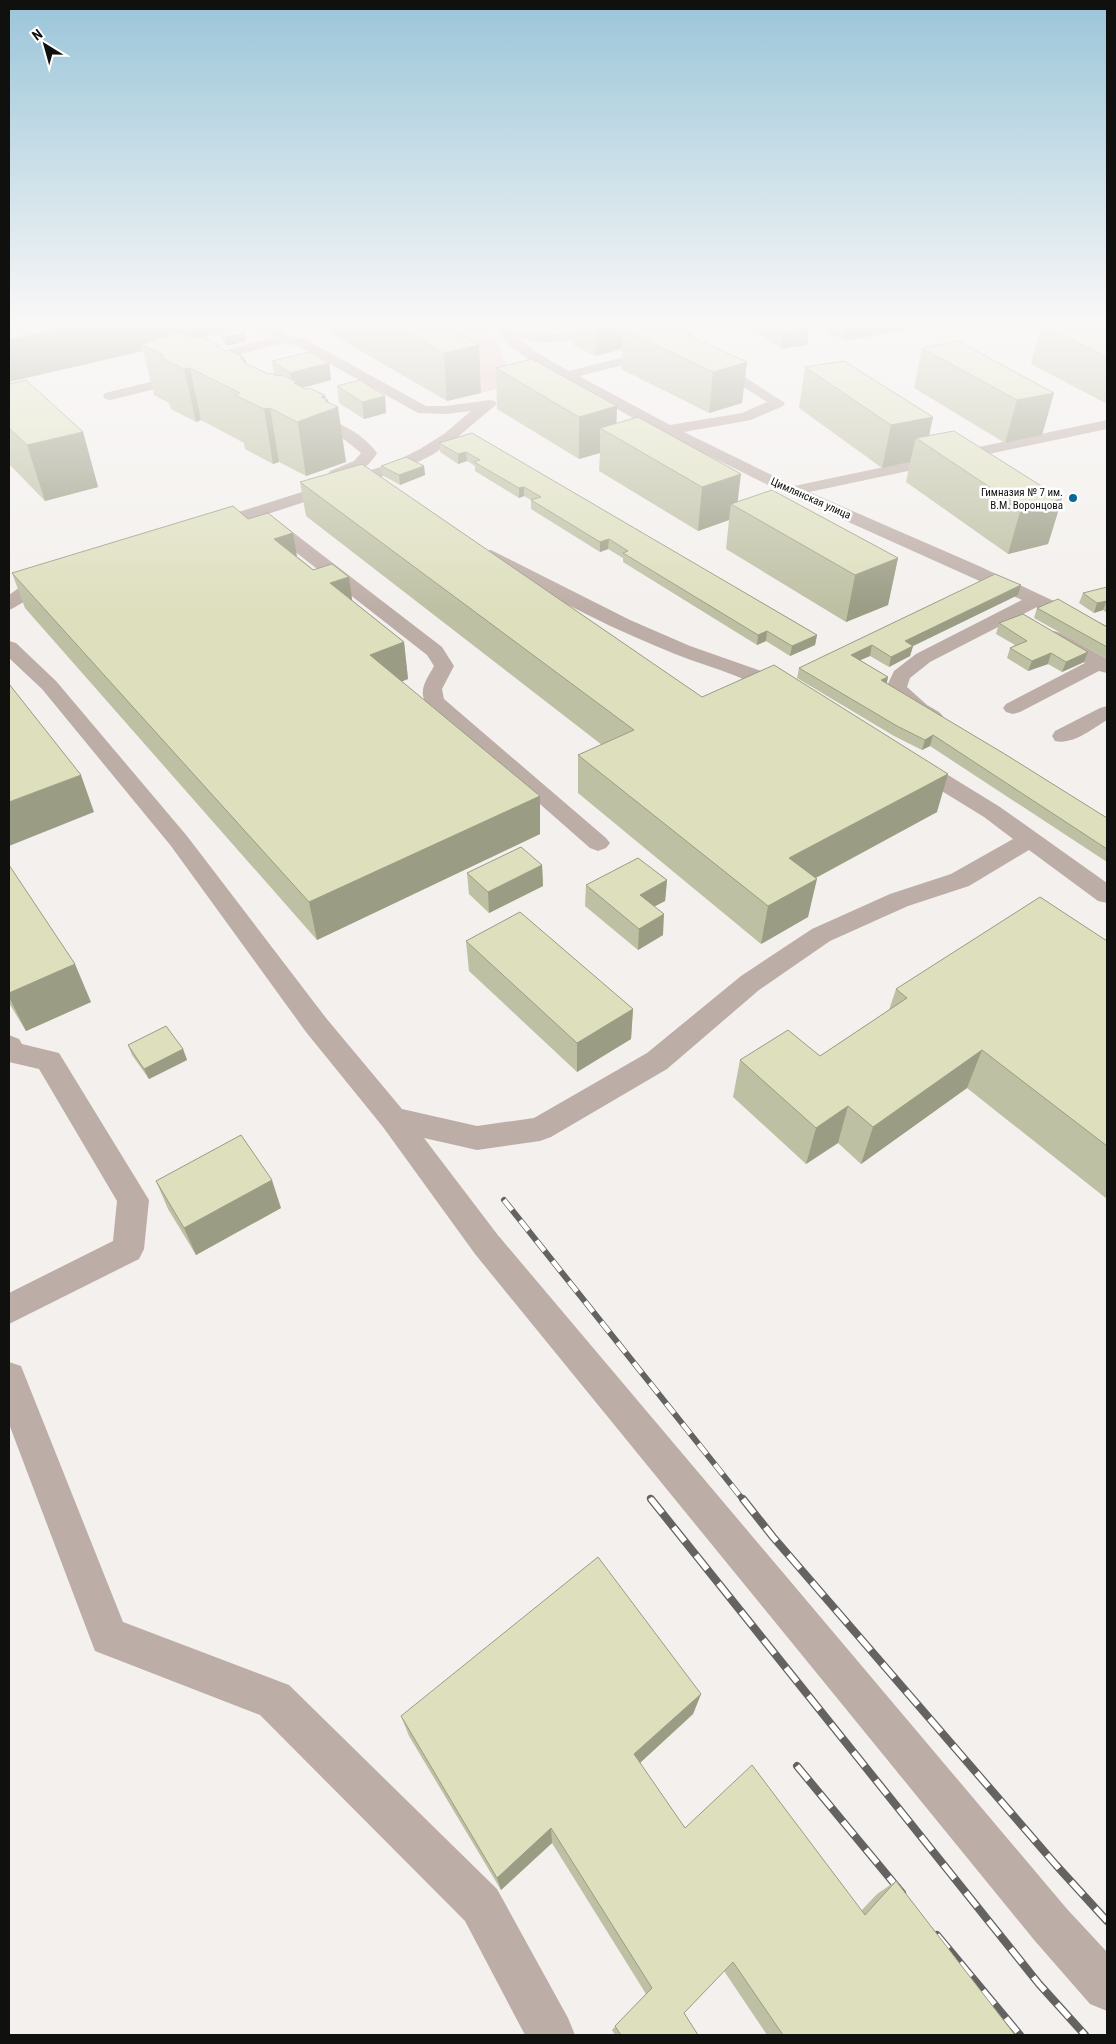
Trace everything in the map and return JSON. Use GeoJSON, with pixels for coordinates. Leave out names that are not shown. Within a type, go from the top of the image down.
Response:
{"type":"FeatureCollection","features":[{"type":"Feature","properties":{"kind":"street"},"geometry":{"type":"LineString","coordinates":[[299,488],[359,466],[367,459],[366,447],[358,441],[315,420]]}},
{"type":"Feature","properties":{"kind":"street"},"geometry":{"type":"LineString","coordinates":[[198,531],[396,467],[426,452],[468,420]]}},
{"type":"Feature","properties":{"kind":"street","name":"Цимлянская улица"},"geometry":{"type":"LineString","coordinates":[[651,420],[792,491],[973,570],[1107,633]]}},
{"type":"Feature","properties":{"kind":"street"},"geometry":{"type":"LineString","coordinates":[[668,430],[726,420]]}},
{"type":"Feature","properties":{"kind":"street"},"geometry":{"type":"LineString","coordinates":[[792,491],[1107,424]]}},
{"type":"Feature","properties":{"kind":"street"},"geometry":{"type":"LineString","coordinates":[[354,482],[383,489]]}},
{"type":"Feature","properties":{"kind":"street"},"geometry":{"type":"LineString","coordinates":[[255,513],[435,651],[444,666],[432,689],[434,701],[598,843]]}},
{"type":"Feature","properties":{"kind":"street"},"geometry":{"type":"LineString","coordinates":[[476,545],[534,581],[669,645],[766,680],[800,698]]}},
{"type":"Feature","properties":{"kind":"street"},"geometry":{"type":"LineString","coordinates":[[9,604],[34,586],[65,573]]}},
{"type":"Feature","properties":{"kind":"street"},"geometry":{"type":"LineString","coordinates":[[945,724],[920,709],[896,688],[901,675],[923,658],[1025,620],[1037,600]]}},
{"type":"Feature","properties":{"kind":"street"},"geometry":{"type":"LineString","coordinates":[[1025,620],[1103,665]]}},
{"type":"Feature","properties":{"kind":"street"},"geometry":{"type":"LineString","coordinates":[[9,647],[49,686],[179,840],[316,1025],[393,1119],[492,1252],[1032,1902],[1107,1987]]}},
{"type":"Feature","properties":{"kind":"street"},"geometry":{"type":"LineString","coordinates":[[1013,708],[1103,665]]}},
{"type":"Feature","properties":{"kind":"street"},"geometry":{"type":"LineString","coordinates":[[1063,736],[1107,712]]}},
{"type":"Feature","properties":{"kind":"street"},"geometry":{"type":"LineString","coordinates":[[901,756],[992,812],[1107,895]]}},
{"type":"Feature","properties":{"kind":"street"},"geometry":{"type":"LineString","coordinates":[[393,1119],[477,1138],[540,1129],[657,1061],[750,983],[821,936],[899,900],[960,880],[1030,839]]}},
{"type":"Feature","properties":{"kind":"street"},"geometry":{"type":"LineString","coordinates":[[9,1046],[12,1052],[48,1061],[134,1200],[128,1249],[9,1309]]}},
{"type":"Feature","properties":{"kind":"street"},"geometry":{"type":"LineString","coordinates":[[9,1378],[109,1637],[274,1700],[481,1905],[551,2035]]}},
{"type":"Feature","properties":{"kind":"building"},"geometry":{"type":"Polygon","coordinates":[[[9,420],[70,420],[83,432],[27,445],[9,428],[9,420]]]}},
{"type":"Feature","properties":{"kind":"building"},"geometry":{"type":"Polygon","coordinates":[[[626,420],[644,420],[741,474],[702,487],[600,428],[626,420]]]}},
{"type":"Feature","properties":{"kind":"building"},"geometry":{"type":"Polygon","coordinates":[[[884,420],[915,420],[891,425],[884,420]]]}},
{"type":"Feature","properties":{"kind":"building"},"geometry":{"type":"Polygon","coordinates":[[[954,431],[1062,499],[1021,508],[916,438],[954,431]]]}},
{"type":"Feature","properties":{"kind":"building"},"geometry":{"type":"Polygon","coordinates":[[[472,433],[817,635],[792,646],[767,631],[758,635],[623,553],[628,551],[609,539],[600,542],[531,500],[541,497],[524,487],[519,488],[474,462],[480,460],[466,452],[458,454],[439,443],[472,433]]]}},
{"type":"Feature","properties":{"kind":"building"},"geometry":{"type":"Polygon","coordinates":[[[406,457],[424,466],[399,475],[381,466],[406,457]]]}},
{"type":"Feature","properties":{"kind":"building"},"geometry":{"type":"Polygon","coordinates":[[[362,464],[702,697],[774,665],[948,774],[789,858],[817,879],[768,906],[578,755],[634,730],[300,482],[362,464]]]}},
{"type":"Feature","properties":{"kind":"building"},"geometry":{"type":"Polygon","coordinates":[[[772,490],[898,558],[855,575],[731,504],[772,490]]]}},
{"type":"Feature","properties":{"kind":"building"},"geometry":{"type":"Polygon","coordinates":[[[233,506],[248,519],[268,513],[293,533],[274,539],[313,570],[332,564],[349,577],[330,583],[404,642],[370,655],[540,796],[309,902],[12,573],[233,506]]]}},
{"type":"Feature","properties":{"kind":"building"},"geometry":{"type":"Polygon","coordinates":[[[995,574],[1021,585],[905,641],[913,646],[891,657],[872,645],[851,655],[888,677],[881,680],[1107,818],[1107,849],[933,735],[925,740],[897,726],[799,668],[995,574]]]}},
{"type":"Feature","properties":{"kind":"building"},"geometry":{"type":"Polygon","coordinates":[[[1107,587],[1107,601],[1097,603],[1083,593],[1107,587]]]}},
{"type":"Feature","properties":{"kind":"building"},"geometry":{"type":"Polygon","coordinates":[[[1058,599],[1107,627],[1107,647],[1037,608],[1058,599]]]}},
{"type":"Feature","properties":{"kind":"building"},"geometry":{"type":"Polygon","coordinates":[[[1023,614],[1088,652],[1066,662],[1051,653],[1032,661],[1010,648],[1027,641],[999,623],[1023,614]]]}},
{"type":"Feature","properties":{"kind":"building"},"geometry":{"type":"Polygon","coordinates":[[[9,684],[81,775],[9,802],[9,684]]]}},
{"type":"Feature","properties":{"kind":"building"},"geometry":{"type":"Polygon","coordinates":[[[521,847],[542,865],[488,892],[467,873],[521,847]]]}},
{"type":"Feature","properties":{"kind":"building"},"geometry":{"type":"Polygon","coordinates":[[[638,858],[667,880],[640,895],[664,914],[639,929],[586,885],[638,858]]]}},
{"type":"Feature","properties":{"kind":"building"},"geometry":{"type":"Polygon","coordinates":[[[9,865],[75,964],[9,993],[9,865]]]}},
{"type":"Feature","properties":{"kind":"building"},"geometry":{"type":"Polygon","coordinates":[[[1040,897],[1107,941],[1107,1146],[982,1050],[873,1127],[848,1106],[816,1128],[740,1060],[788,1030],[820,1056],[907,998],[896,989],[1040,897]]]}},
{"type":"Feature","properties":{"kind":"building"},"geometry":{"type":"Polygon","coordinates":[[[520,912],[633,1009],[577,1043],[466,941],[520,912]]]}},
{"type":"Feature","properties":{"kind":"building"},"geometry":{"type":"Polygon","coordinates":[[[166,1026],[183,1049],[144,1069],[128,1045],[166,1026]]]}},
{"type":"Feature","properties":{"kind":"building"},"geometry":{"type":"Polygon","coordinates":[[[241,1135],[272,1180],[184,1228],[156,1181],[241,1135]]]}},
{"type":"Feature","properties":{"kind":"building"},"geometry":{"type":"Polygon","coordinates":[[[598,1557],[701,1694],[634,1754],[685,1828],[752,1765],[865,1915],[896,1881],[1015,2035],[783,2035],[733,1962],[684,2013],[698,2035],[621,2035],[615,2026],[652,1988],[551,1828],[497,1878],[401,1716],[598,1557]]]}},
{"type":"Feature","properties":{"kind":"railway"},"geometry":{"type":"LineString","coordinates":[[504,1200],[744,1501]]}},
{"type":"Feature","properties":{"kind":"railway"},"geometry":{"type":"LineString","coordinates":[[651,1499],[1039,1984],[1085,2035]]}},
{"type":"Feature","properties":{"kind":"railway"},"geometry":{"type":"LineString","coordinates":[[743,1499],[773,1537],[1056,1865],[1107,1921]]}},
{"type":"Feature","properties":{"kind":"railway"},"geometry":{"type":"LineString","coordinates":[[797,1766],[902,1893]]}},
{"type":"Feature","properties":{"kind":"railway"},"geometry":{"type":"LineString","coordinates":[[937,1935],[1020,2035]]}},
{"type":"Feature","properties":{"kind":"place","name":"Гимназия № 7 им. В.М. Воронцова"},"geometry":{"type":"Point","coordinates":[1073,498]}}]}
